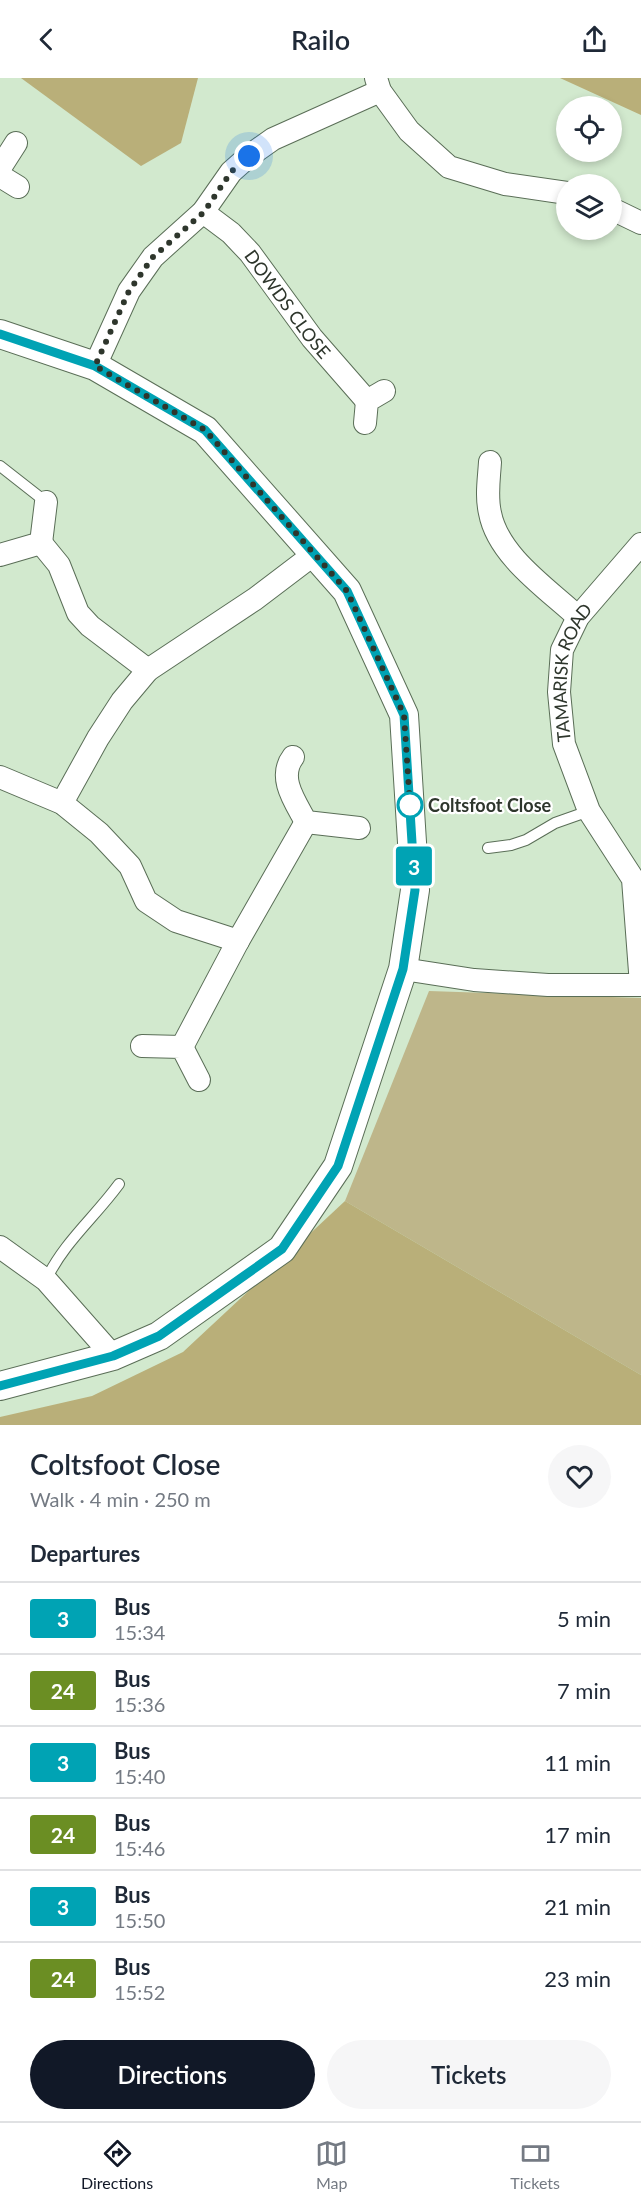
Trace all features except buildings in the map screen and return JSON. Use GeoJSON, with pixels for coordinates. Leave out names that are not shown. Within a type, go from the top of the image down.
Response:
{"type":"FeatureCollection","features":[{"type":"Feature","properties":{"kind":"street"},"geometry":{"type":"LineString","coordinates":[[95,366],[129,291],[153,257],[204,212],[231,172],[273,139],[378,85],[409,131],[449,166],[505,184],[556,191]]}},
{"type":"Feature","properties":{"kind":"street"},"geometry":{"type":"LineString","coordinates":[[0,168],[16,143]]}},
{"type":"Feature","properties":{"kind":"street","name":"DOWDS CLOSE"},"geometry":{"type":"LineString","coordinates":[[204,212],[231,233],[250,254],[312,338],[372,405]]}},
{"type":"Feature","properties":{"kind":"street"},"geometry":{"type":"LineString","coordinates":[[622,214],[641,223]]}},
{"type":"Feature","properties":{"kind":"street"},"geometry":{"type":"LineString","coordinates":[[0,334],[95,366],[205,430],[347,591],[404,715],[415,890],[403,969],[338,1166],[282,1249],[159,1336],[113,1356],[0,1386]]}},
{"type":"Feature","properties":{"kind":"street"},"geometry":{"type":"LineString","coordinates":[[490,462],[485,514],[517,562],[578,617]]}},
{"type":"Feature","properties":{"kind":"street"},"geometry":{"type":"LineString","coordinates":[[46,502],[41,543],[59,565],[78,613],[90,626],[148,670]]}},
{"type":"Feature","properties":{"kind":"street"},"geometry":{"type":"LineString","coordinates":[[0,555],[41,543]]}},
{"type":"Feature","properties":{"kind":"street","name":"TAMARISK ROAD"},"geometry":{"type":"LineString","coordinates":[[641,544],[578,617],[561,650],[559,692],[564,744],[589,811],[637,878],[641,985]]}},
{"type":"Feature","properties":{"kind":"street"},"geometry":{"type":"LineString","coordinates":[[62,803],[98,738],[122,701],[148,670],[255,599],[314,555]]}},
{"type":"Feature","properties":{"kind":"street"},"geometry":{"type":"LineString","coordinates":[[293,758],[289,763],[287,786],[306,822]]}},
{"type":"Feature","properties":{"kind":"street"},"geometry":{"type":"LineString","coordinates":[[0,777],[62,803],[99,832],[130,866],[146,901],[177,921],[238,941]]}},
{"type":"Feature","properties":{"kind":"street"},"geometry":{"type":"LineString","coordinates":[[306,822],[359,828]]}},
{"type":"Feature","properties":{"kind":"street"},"geometry":{"type":"LineString","coordinates":[[182,1047],[238,941],[306,822]]}},
{"type":"Feature","properties":{"kind":"street"},"geometry":{"type":"LineString","coordinates":[[403,969],[474,980],[641,985]]}},
{"type":"Feature","properties":{"kind":"street"},"geometry":{"type":"LineString","coordinates":[[142,1046],[182,1047]]}},
{"type":"Feature","properties":{"kind":"street"},"geometry":{"type":"LineString","coordinates":[[182,1047],[199,1080]]}},
{"type":"Feature","properties":{"kind":"street"},"geometry":{"type":"LineString","coordinates":[[0,1247],[46,1280],[113,1356]]}},
{"type":"Feature","properties":{"kind":"lane"},"geometry":{"type":"LineString","coordinates":[[0,466],[46,502]]}},
{"type":"Feature","properties":{"kind":"lane"},"geometry":{"type":"LineString","coordinates":[[488,848],[511,845],[526,840],[555,823],[589,811]]}},
{"type":"Feature","properties":{"kind":"lane"},"geometry":{"type":"LineString","coordinates":[[46,1280],[68,1242],[100,1210],[119,1184]]}},
{"type":"Feature","properties":{"kind":"shaded area"},"geometry":{"type":"Polygon","coordinates":[[[21,78],[198,78],[181,143],[141,166],[21,78]]]}},
{"type":"Feature","properties":{"kind":"shaded area"},"geometry":{"type":"Polygon","coordinates":[[[560,78],[641,78],[641,115],[622,106],[622,96],[599,96],[560,78]]]}},
{"type":"Feature","properties":{"kind":"shaded area"},"geometry":{"type":"Polygon","coordinates":[[[429,991],[641,998],[641,1375],[345,1201],[429,991]]]}},
{"type":"Feature","properties":{"kind":"shaded area"},"geometry":{"type":"Polygon","coordinates":[[[345,1201],[641,1375],[641,1425],[0,1425],[0,1417],[92,1396],[183,1352],[345,1201]]]}},
{"type":"Feature","properties":{"kind":"bus line","name":"3"},"geometry":{"type":"LineString","coordinates":[[0,334],[95,366],[205,430],[347,591],[404,715],[415,890],[403,969],[338,1166],[282,1249],[159,1336],[113,1356],[0,1386]]}},
{"type":"Feature","properties":{"kind":"place","name":"Coltsfoot Close"},"geometry":{"type":"Point","coordinates":[410,805]}},
{"type":"Feature","properties":{"kind":"route"},"geometry":{"type":"LineString","coordinates":[[249,156],[231,172],[204,212],[153,257],[129,291],[95,366],[205,430],[347,591],[404,715],[410,805]]}}]}
